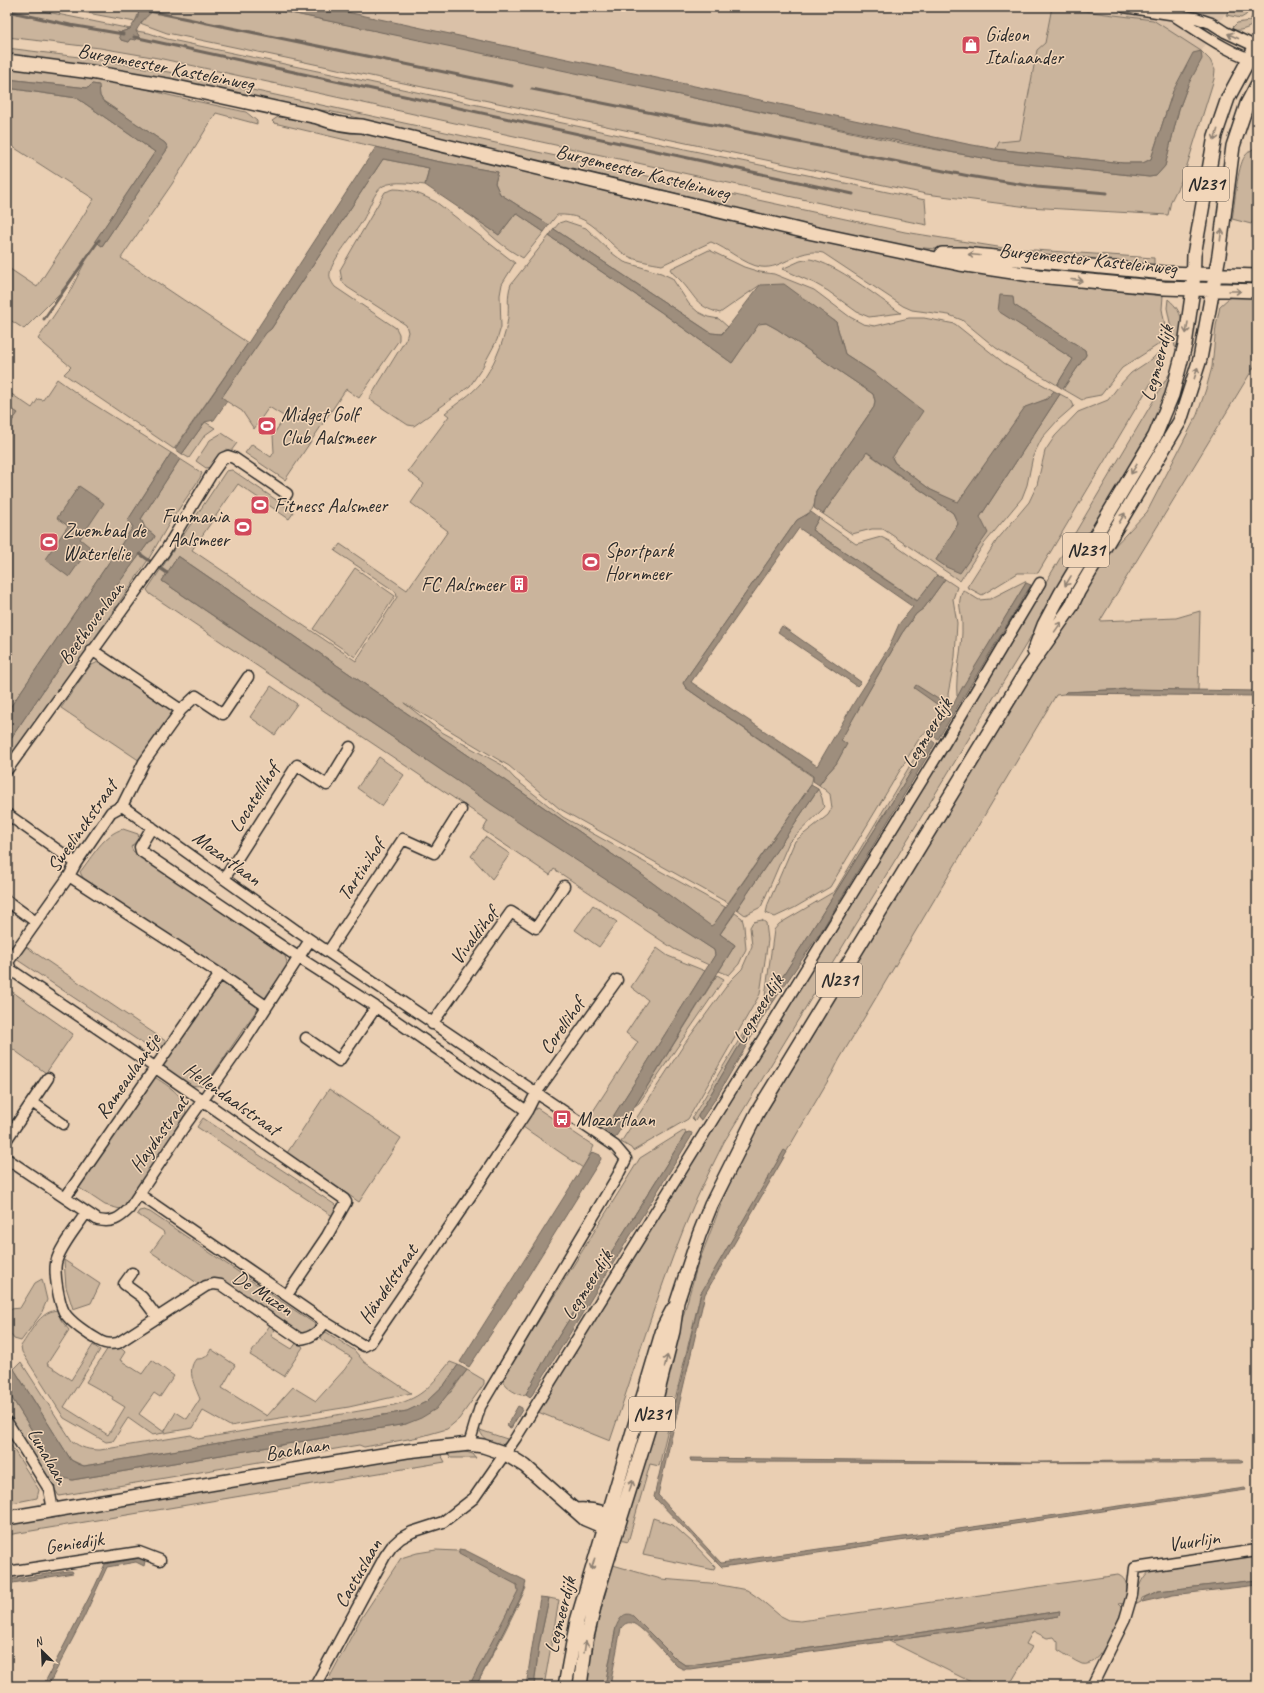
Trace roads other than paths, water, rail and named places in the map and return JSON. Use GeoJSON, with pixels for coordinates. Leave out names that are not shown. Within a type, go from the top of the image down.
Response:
{"type":"FeatureCollection","features":[{"type":"Feature","properties":{"kind":"main road","name":"Legmeerdijk"},"geometry":{"type":"LineString","coordinates":[[1026,670],[1044,625],[1061,593],[1155,436],[1172,395],[1185,345],[1194,289],[1194,255],[1215,136],[1228,98],[1253,60],[1257,46]]}},
{"type":"Feature","properties":{"kind":"main road","name":"Burgemeester Kasteleinweg"},"geometry":{"type":"LineString","coordinates":[[7,61],[91,72],[172,86],[318,117],[344,126],[362,126],[803,231],[960,264],[1038,276],[1164,288],[1212,291],[1257,291]]}},
{"type":"Feature","properties":{"kind":"main road","name":"Legmeerdijk"},"geometry":{"type":"LineString","coordinates":[[565,1686],[577,1621],[664,1326],[677,1302],[699,1235],[711,1205],[757,1113],[1026,670],[1071,607],[1078,592],[1180,421],[1200,359],[1216,274],[1234,146],[1247,104],[1257,85]]}},
{"type":"Feature","properties":{"kind":"main road","name":"Burgemeester Kasteleinweg"},"geometry":{"type":"LineString","coordinates":[[916,254],[964,254],[1165,273],[1257,276]]}},
{"type":"Feature","properties":{"kind":"main road","name":"Legmeerdijk"},"geometry":{"type":"LineString","coordinates":[[580,1686],[586,1641],[597,1594],[649,1427],[673,1331],[677,1302]]}},
{"type":"Feature","properties":{"kind":"main road","name":"Bachlaan"},"geometry":{"type":"LineString","coordinates":[[7,1518],[407,1451],[469,1444],[483,1446],[504,1453],[525,1466],[585,1519],[604,1527]]}},
{"type":"Feature","properties":{"kind":"main road"},"geometry":{"type":"LineString","coordinates":[[575,1510],[588,1509],[608,1514],[619,1523]]}},
{"type":"Feature","properties":{"kind":"main road"},"geometry":{"type":"LineString","coordinates":[[604,1527],[619,1523]]}},
{"type":"Feature","properties":{"kind":"street"},"geometry":{"type":"LineString","coordinates":[[1124,7],[1174,16],[1196,18],[1211,23],[1225,32],[1257,46]]}},
{"type":"Feature","properties":{"kind":"street"},"geometry":{"type":"LineString","coordinates":[[1174,16],[1205,36],[1253,60]]}},
{"type":"Feature","properties":{"kind":"street","name":"Beethovenlaan"},"geometry":{"type":"LineString","coordinates":[[7,770],[92,650],[165,551],[211,474],[223,458],[228,456],[234,458],[287,494]]}},
{"type":"Feature","properties":{"kind":"street","name":"Legmeerdijk"},"geometry":{"type":"LineString","coordinates":[[504,1453],[532,1414],[778,1016],[1040,582]]}},
{"type":"Feature","properties":{"kind":"street"},"geometry":{"type":"LineString","coordinates":[[92,650],[181,710]]}},
{"type":"Feature","properties":{"kind":"street","name":"Sweelinckstraat"},"geometry":{"type":"LineString","coordinates":[[8,962],[69,876],[76,863],[111,812],[122,806],[144,762],[181,710],[196,696],[223,714],[248,676]]}},
{"type":"Feature","properties":{"kind":"street","name":"Locatellihof"},"geometry":{"type":"LineString","coordinates":[[224,879],[297,765],[327,785],[350,748]]}},
{"type":"Feature","properties":{"kind":"street","name":"Mozartlaan"},"geometry":{"type":"LineString","coordinates":[[122,806],[310,940],[432,1024],[615,1146],[626,1159],[610,1189],[482,1402],[473,1425],[469,1444]]}},
{"type":"Feature","properties":{"kind":"street","name":"Tartinihof"},"geometry":{"type":"LineString","coordinates":[[328,952],[403,839],[434,854],[461,810]]}},
{"type":"Feature","properties":{"kind":"street"},"geometry":{"type":"LineString","coordinates":[[7,814],[76,863]]}},
{"type":"Feature","properties":{"kind":"street"},"geometry":{"type":"LineString","coordinates":[[152,827],[140,847],[141,851],[298,957],[376,1007],[527,1111]]}},
{"type":"Feature","properties":{"kind":"street"},"geometry":{"type":"LineString","coordinates":[[69,876],[220,974],[266,1006]]}},
{"type":"Feature","properties":{"kind":"street","name":"Vivaldihof"},"geometry":{"type":"LineString","coordinates":[[432,1024],[510,912],[536,928],[564,886]]}},
{"type":"Feature","properties":{"kind":"street"},"geometry":{"type":"LineString","coordinates":[[7,901],[36,922]]}},
{"type":"Feature","properties":{"kind":"street"},"geometry":{"type":"LineString","coordinates":[[298,957],[310,940]]}},
{"type":"Feature","properties":{"kind":"street","name":"Haydnstraat"},"geometry":{"type":"LineString","coordinates":[[7,1159],[98,1220],[113,1221],[121,1218],[129,1209],[246,1039],[298,957]]}},
{"type":"Feature","properties":{"kind":"street","name":"Hellendaalstraat"},"geometry":{"type":"LineString","coordinates":[[8,962],[11,970],[339,1194],[346,1202],[327,1236],[287,1295]]}},
{"type":"Feature","properties":{"kind":"street","name":"Rameaulaantje"},"geometry":{"type":"LineString","coordinates":[[66,1198],[220,974]]}},
{"type":"Feature","properties":{"kind":"street","name":"Corellihof"},"geometry":{"type":"LineString","coordinates":[[536,1094],[617,980]]}},
{"type":"Feature","properties":{"kind":"street"},"geometry":{"type":"LineString","coordinates":[[306,1038],[339,1061],[376,1007]]}},
{"type":"Feature","properties":{"kind":"street"},"geometry":{"type":"LineString","coordinates":[[7,1139],[48,1078]]}},
{"type":"Feature","properties":{"kind":"street","name":"Händelstraat"},"geometry":{"type":"LineString","coordinates":[[139,1194],[325,1322],[364,1346],[370,1343],[527,1111],[536,1094]]}},
{"type":"Feature","properties":{"kind":"street"},"geometry":{"type":"LineString","coordinates":[[32,1102],[63,1124]]}},
{"type":"Feature","properties":{"kind":"street","name":"De Muzen"},"geometry":{"type":"LineString","coordinates":[[86,1213],[63,1249],[56,1263],[55,1270],[60,1303],[68,1316],[101,1341],[111,1344],[118,1343],[206,1286],[214,1284],[220,1286],[300,1339],[313,1336],[320,1330],[325,1322]]}},
{"type":"Feature","properties":{"kind":"street"},"geometry":{"type":"LineString","coordinates":[[132,1273],[124,1284],[142,1298],[158,1318]]}},
{"type":"Feature","properties":{"kind":"street","name":"Lunalaan"},"geometry":{"type":"LineString","coordinates":[[7,1422],[49,1489],[53,1510]]}},
{"type":"Feature","properties":{"kind":"street","name":"Cactuslaan"},"geometry":{"type":"LineString","coordinates":[[315,1686],[385,1556],[392,1546],[400,1538],[412,1532],[443,1522],[462,1509],[474,1498],[504,1453]]}},
{"type":"Feature","properties":{"kind":"street","name":"Vuurlijn"},"geometry":{"type":"LineString","coordinates":[[1092,1686],[1125,1620],[1132,1595],[1136,1568],[1257,1550]]}},
{"type":"Feature","properties":{"kind":"street","name":"Geniedijk"},"geometry":{"type":"LineString","coordinates":[[7,1572],[125,1553],[139,1552],[160,1560]]}},
{"type":"Feature","properties":{"kind":"waterway"},"geometry":{"type":"LineString","coordinates":[[130,7],[142,9]]}},
{"type":"Feature","properties":{"kind":"waterway"},"geometry":{"type":"LineString","coordinates":[[7,11],[70,25],[123,34]]}},
{"type":"Feature","properties":{"kind":"waterway"},"geometry":{"type":"LineString","coordinates":[[149,11],[512,86]]}},
{"type":"Feature","properties":{"kind":"waterway"},"geometry":{"type":"LineString","coordinates":[[134,37],[853,194]]}},
{"type":"Feature","properties":{"kind":"waterway"},"geometry":{"type":"LineString","coordinates":[[532,89],[969,176],[1037,187],[1107,193]]}},
{"type":"Feature","properties":{"kind":"waterway"},"geometry":{"type":"LineString","coordinates":[[44,319],[99,240]]}},
{"type":"Feature","properties":{"kind":"waterway"},"geometry":{"type":"LineString","coordinates":[[140,554],[167,573]]}},
{"type":"Feature","properties":{"kind":"place","name":"Gideon Italiaander"},"geometry":{"type":"Point","coordinates":[971,45]}},
{"type":"Feature","properties":{"kind":"place","name":"Midget Golf Club Aalsmeer"},"geometry":{"type":"Point","coordinates":[267,426]}},
{"type":"Feature","properties":{"kind":"place","name":"Fitness Aalsmeer"},"geometry":{"type":"Point","coordinates":[260,505]}},
{"type":"Feature","properties":{"kind":"place","name":"Funmania Aalsmeer"},"geometry":{"type":"Point","coordinates":[243,527]}},
{"type":"Feature","properties":{"kind":"place","name":"Zwembad de Waterlelie"},"geometry":{"type":"Point","coordinates":[49,542]}},
{"type":"Feature","properties":{"kind":"place","name":"Sportpark Hornmeer"},"geometry":{"type":"Point","coordinates":[591,562]}},
{"type":"Feature","properties":{"kind":"place","name":"FC Aalsmeer"},"geometry":{"type":"Point","coordinates":[519,584]}},
{"type":"Feature","properties":{"kind":"place","name":"Mozartlaan"},"geometry":{"type":"Point","coordinates":[562,1119]}}]}
